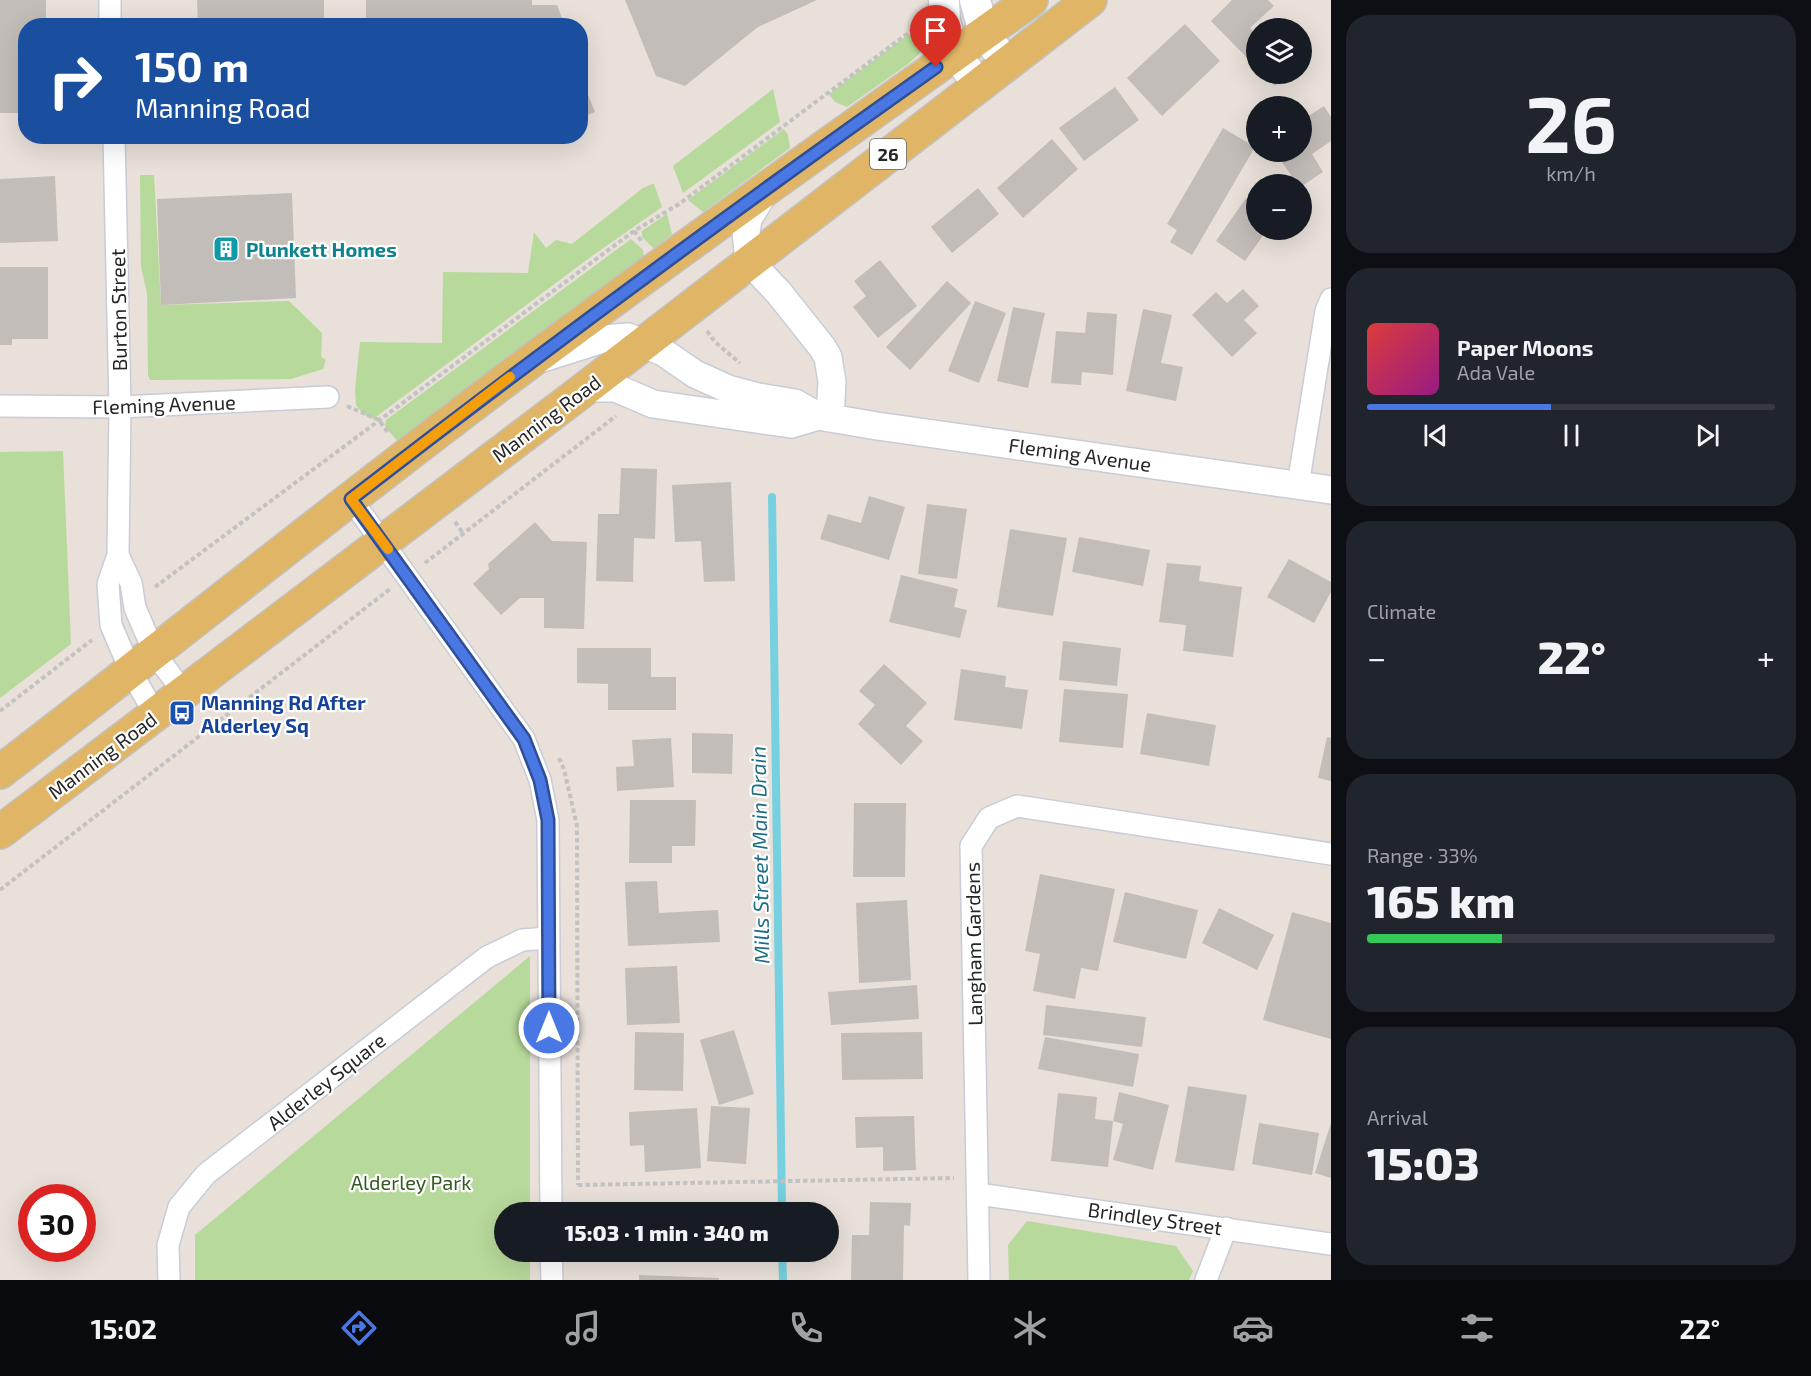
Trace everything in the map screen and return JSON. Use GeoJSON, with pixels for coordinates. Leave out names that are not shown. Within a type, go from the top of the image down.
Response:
{"type":"FeatureCollection","features":[{"type":"Feature","properties":{"kind":"main road"},"geometry":{"type":"LineString","coordinates":[[944,0],[945,22],[955,54],[979,85]]}},
{"type":"Feature","properties":{"kind":"main road"},"geometry":{"type":"LineString","coordinates":[[975,0],[984,33],[1007,64]]}},
{"type":"Feature","properties":{"kind":"main road","name":"26"},"geometry":{"type":"LineString","coordinates":[[0,772],[529,363],[766,189],[1031,0]]}},
{"type":"Feature","properties":{"kind":"main road","name":"Manning Road"},"geometry":{"type":"LineString","coordinates":[[0,832],[644,343],[1090,0]]}},
{"type":"Feature","properties":{"kind":"street"},"geometry":{"type":"LineString","coordinates":[[110,0],[110,18]]}},
{"type":"Feature","properties":{"kind":"street","name":"Burton Street"},"geometry":{"type":"LineString","coordinates":[[114,144],[120,407],[118,555],[108,584],[111,625],[143,663],[184,693]]}},
{"type":"Feature","properties":{"kind":"street"},"geometry":{"type":"LineString","coordinates":[[766,189],[748,219],[746,232],[749,261],[779,293],[828,357],[832,382],[824,417]]}},
{"type":"Feature","properties":{"kind":"street"},"geometry":{"type":"LineString","coordinates":[[1298,485],[1326,311],[1331,299]]}},
{"type":"Feature","properties":{"kind":"street","name":"Fleming Avenue"},"geometry":{"type":"LineString","coordinates":[[529,363],[603,339],[628,337],[663,352],[695,374],[728,389],[795,403],[824,417],[1331,490]]}},
{"type":"Feature","properties":{"kind":"street","name":"Fleming Avenue"},"geometry":{"type":"LineString","coordinates":[[585,388],[616,388],[653,404],[791,424],[824,417]]}},
{"type":"Feature","properties":{"kind":"street","name":"Fleming Avenue"},"geometry":{"type":"LineString","coordinates":[[0,406],[120,407],[327,397]]}},
{"type":"Feature","properties":{"kind":"street"},"geometry":{"type":"LineString","coordinates":[[351,499],[524,739],[540,780],[548,820],[551,1202]]}},
{"type":"Feature","properties":{"kind":"street","name":"Burton Street"},"geometry":{"type":"LineString","coordinates":[[118,555],[131,583],[143,663],[155,714]]}},
{"type":"Feature","properties":{"kind":"street","name":"Langham Gardens"},"geometry":{"type":"LineString","coordinates":[[979,1280],[971,846],[989,818],[1017,806],[1331,855]]}},
{"type":"Feature","properties":{"kind":"street","name":"Alderley Square"},"geometry":{"type":"LineString","coordinates":[[169,1280],[168,1245],[179,1207],[206,1174],[487,957],[522,940],[548,938]]}},
{"type":"Feature","properties":{"kind":"street","name":"Brindley Street"},"geometry":{"type":"LineString","coordinates":[[978,1186],[1331,1244]]}},
{"type":"Feature","properties":{"kind":"street"},"geometry":{"type":"LineString","coordinates":[[1206,1280],[1226,1228]]}},
{"type":"Feature","properties":{"kind":"street"},"geometry":{"type":"LineString","coordinates":[[551,1262],[552,1280]]}},
{"type":"Feature","properties":{"kind":"path"},"geometry":{"type":"LineString","coordinates":[[135,608],[151,590],[634,231],[679,204],[911,31],[927,32]]}},
{"type":"Feature","properties":{"kind":"path"},"geometry":{"type":"LineString","coordinates":[[327,397],[378,420]]}},
{"type":"Feature","properties":{"kind":"path"},"geometry":{"type":"LineString","coordinates":[[0,890],[638,399]]}},
{"type":"Feature","properties":{"kind":"path"},"geometry":{"type":"LineString","coordinates":[[0,711],[111,625]]}},
{"type":"Feature","properties":{"kind":"path"},"geometry":{"type":"LineString","coordinates":[[550,1185],[803,1182],[978,1186]]}},
{"type":"Feature","properties":{"kind":"green space"},"geometry":{"type":"Polygon","coordinates":[[[919,33],[929,37],[919,54],[847,107],[835,102],[829,94],[906,36],[919,33]]]}},
{"type":"Feature","properties":{"kind":"green space"},"geometry":{"type":"Polygon","coordinates":[[[773,89],[780,122],[683,193],[673,166],[773,89]]]}},
{"type":"Feature","properties":{"kind":"green space"},"geometry":{"type":"Polygon","coordinates":[[[784,129],[788,135],[790,148],[703,212],[688,200],[784,129]]]}},
{"type":"Feature","properties":{"kind":"green space"},"geometry":{"type":"Polygon","coordinates":[[[140,175],[154,175],[161,305],[289,301],[322,333],[321,357],[326,360],[323,369],[291,379],[150,380],[148,375],[147,293],[141,267],[140,175]]]}},
{"type":"Feature","properties":{"kind":"green space"},"geometry":{"type":"Polygon","coordinates":[[[654,184],[662,207],[592,256],[373,419],[363,414],[356,405],[355,389],[360,342],[442,343],[443,272],[528,273],[534,232],[546,248],[556,240],[572,244],[643,188],[654,184]]]}},
{"type":"Feature","properties":{"kind":"green space"},"geometry":{"type":"Polygon","coordinates":[[[667,214],[672,234],[654,249],[642,237],[642,231],[667,214]]]}},
{"type":"Feature","properties":{"kind":"green space"},"geometry":{"type":"Polygon","coordinates":[[[631,239],[643,250],[644,257],[400,444],[385,427],[386,420],[631,239]]]}},
{"type":"Feature","properties":{"kind":"green space"},"geometry":{"type":"Polygon","coordinates":[[[63,451],[71,644],[0,698],[0,452],[63,451]]]}},
{"type":"Feature","properties":{"kind":"green space","name":"Alderley Park"},"geometry":{"type":"Polygon","coordinates":[[[530,956],[530,1202],[494,1202],[494,1262],[530,1262],[530,1280],[195,1280],[195,1235],[530,956]]]}},
{"type":"Feature","properties":{"kind":"green space"},"geometry":{"type":"Polygon","coordinates":[[[1027,1221],[1176,1246],[1193,1271],[1189,1280],[1009,1280],[1008,1245],[1027,1221]]]}},
{"type":"Feature","properties":{"kind":"building"},"geometry":{"type":"Polygon","coordinates":[[[0,0],[46,0],[46,18],[18,18],[18,113],[0,113],[0,0]]]}},
{"type":"Feature","properties":{"kind":"building"},"geometry":{"type":"Polygon","coordinates":[[[197,0],[324,0],[324,18],[198,18],[197,0]]]}},
{"type":"Feature","properties":{"kind":"building"},"geometry":{"type":"Polygon","coordinates":[[[366,0],[532,0],[532,5],[557,5],[562,18],[366,18],[366,0]]]}},
{"type":"Feature","properties":{"kind":"building"},"geometry":{"type":"Polygon","coordinates":[[[625,0],[817,0],[758,27],[685,86],[656,76],[625,0]]]}},
{"type":"Feature","properties":{"kind":"building"},"geometry":{"type":"Polygon","coordinates":[[[1232,0],[1268,0],[1274,6],[1261,18],[1246,18],[1246,57],[1211,21],[1232,0]]]}},
{"type":"Feature","properties":{"kind":"building"},"geometry":{"type":"Polygon","coordinates":[[[1185,24],[1220,61],[1162,116],[1127,78],[1185,24]]]}},
{"type":"Feature","properties":{"kind":"building"},"geometry":{"type":"Polygon","coordinates":[[[1115,87],[1139,120],[1084,161],[1059,128],[1115,87]]]}},
{"type":"Feature","properties":{"kind":"building"},"geometry":{"type":"Polygon","coordinates":[[[588,95],[595,112],[588,115],[588,95]]]}},
{"type":"Feature","properties":{"kind":"building"},"geometry":{"type":"Polygon","coordinates":[[[1324,106],[1331,117],[1331,141],[1312,154],[1312,114],[1324,106]]]}},
{"type":"Feature","properties":{"kind":"building"},"geometry":{"type":"Polygon","coordinates":[[[1223,128],[1246,142],[1246,162],[1192,255],[1170,242],[1177,230],[1167,224],[1223,128]]]}},
{"type":"Feature","properties":{"kind":"building"},"geometry":{"type":"Polygon","coordinates":[[[1052,139],[1078,169],[1023,218],[997,188],[1052,139]]]}},
{"type":"Feature","properties":{"kind":"building"},"geometry":{"type":"Polygon","coordinates":[[[1312,154],[1323,172],[1312,179],[1312,174],[1290,174],[1282,162],[1312,162],[1312,154]]]}},
{"type":"Feature","properties":{"kind":"building"},"geometry":{"type":"Polygon","coordinates":[[[55,176],[58,241],[0,243],[0,179],[55,176]]]}},
{"type":"Feature","properties":{"kind":"building"},"geometry":{"type":"Polygon","coordinates":[[[978,188],[999,214],[952,253],[931,227],[978,188]]]}},
{"type":"Feature","properties":{"kind":"building","name":"Plunkett Homes"},"geometry":{"type":"Polygon","coordinates":[[[292,193],[296,298],[161,305],[157,199],[292,193]]]}},
{"type":"Feature","properties":{"kind":"building"},"geometry":{"type":"Polygon","coordinates":[[[1246,198],[1246,240],[1260,240],[1245,261],[1216,241],[1246,198]]]}},
{"type":"Feature","properties":{"kind":"building"},"geometry":{"type":"Polygon","coordinates":[[[880,260],[917,306],[878,338],[853,307],[866,296],[854,281],[880,260]]]}},
{"type":"Feature","properties":{"kind":"building"},"geometry":{"type":"Polygon","coordinates":[[[0,267],[48,267],[48,339],[12,339],[12,345],[0,345],[0,267]]]}},
{"type":"Feature","properties":{"kind":"building"},"geometry":{"type":"Polygon","coordinates":[[[947,281],[971,303],[910,370],[886,347],[947,281]]]}},
{"type":"Feature","properties":{"kind":"building"},"geometry":{"type":"Polygon","coordinates":[[[1243,289],[1259,306],[1244,320],[1257,333],[1232,357],[1192,315],[1216,292],[1227,303],[1243,289]]]}},
{"type":"Feature","properties":{"kind":"building"},"geometry":{"type":"Polygon","coordinates":[[[975,301],[1006,313],[979,383],[948,371],[975,301]]]}},
{"type":"Feature","properties":{"kind":"building"},"geometry":{"type":"Polygon","coordinates":[[[1013,307],[1045,313],[1028,388],[997,381],[1013,307]]]}},
{"type":"Feature","properties":{"kind":"building"},"geometry":{"type":"Polygon","coordinates":[[[1143,309],[1172,315],[1161,363],[1183,367],[1176,401],[1126,391],[1143,309]]]}},
{"type":"Feature","properties":{"kind":"building"},"geometry":{"type":"Polygon","coordinates":[[[1087,312],[1117,314],[1113,375],[1082,372],[1081,385],[1051,383],[1056,331],[1085,333],[1087,312]]]}},
{"type":"Feature","properties":{"kind":"building"},"geometry":{"type":"Polygon","coordinates":[[[621,468],[657,469],[655,539],[634,538],[633,582],[596,581],[598,514],[619,514],[621,468]]]}},
{"type":"Feature","properties":{"kind":"building"},"geometry":{"type":"Polygon","coordinates":[[[731,482],[735,581],[704,582],[701,541],[675,542],[672,485],[731,482]]]}},
{"type":"Feature","properties":{"kind":"building"},"geometry":{"type":"Polygon","coordinates":[[[869,496],[905,507],[889,560],[820,539],[828,514],[861,523],[869,496]]]}},
{"type":"Feature","properties":{"kind":"building"},"geometry":{"type":"Polygon","coordinates":[[[927,504],[967,509],[957,579],[918,574],[927,504]]]}},
{"type":"Feature","properties":{"kind":"building"},"geometry":{"type":"Polygon","coordinates":[[[535,522],[552,541],[587,542],[584,629],[544,628],[544,598],[520,598],[501,615],[473,584],[489,569],[488,564],[535,522]]]}},
{"type":"Feature","properties":{"kind":"building"},"geometry":{"type":"Polygon","coordinates":[[[1010,529],[1067,538],[1053,616],[997,607],[1010,529]]]}},
{"type":"Feature","properties":{"kind":"building"},"geometry":{"type":"Polygon","coordinates":[[[1079,537],[1150,550],[1143,586],[1072,572],[1079,537]]]}},
{"type":"Feature","properties":{"kind":"building"},"geometry":{"type":"Polygon","coordinates":[[[1289,559],[1331,582],[1331,592],[1314,623],[1267,597],[1289,559]]]}},
{"type":"Feature","properties":{"kind":"building"},"geometry":{"type":"Polygon","coordinates":[[[1167,563],[1201,566],[1199,581],[1242,587],[1233,657],[1183,651],[1186,625],[1159,622],[1167,563]]]}},
{"type":"Feature","properties":{"kind":"building"},"geometry":{"type":"Polygon","coordinates":[[[901,575],[958,589],[954,607],[967,610],[960,638],[889,622],[901,575]]]}},
{"type":"Feature","properties":{"kind":"building"},"geometry":{"type":"Polygon","coordinates":[[[1063,641],[1121,648],[1117,686],[1059,680],[1063,641]]]}},
{"type":"Feature","properties":{"kind":"building"},"geometry":{"type":"Polygon","coordinates":[[[577,648],[651,648],[651,677],[676,677],[676,710],[608,710],[608,684],[577,683],[577,648]]]}},
{"type":"Feature","properties":{"kind":"building"},"geometry":{"type":"Polygon","coordinates":[[[884,664],[927,703],[906,726],[923,741],[901,765],[858,724],[875,705],[859,691],[884,664]]]}},
{"type":"Feature","properties":{"kind":"building"},"geometry":{"type":"Polygon","coordinates":[[[961,669],[1006,676],[1005,687],[1028,690],[1022,729],[954,720],[961,669]]]}},
{"type":"Feature","properties":{"kind":"building"},"geometry":{"type":"Polygon","coordinates":[[[1064,689],[1128,694],[1123,748],[1059,742],[1064,689]]]}},
{"type":"Feature","properties":{"kind":"building"},"geometry":{"type":"Polygon","coordinates":[[[1147,713],[1216,725],[1209,766],[1140,754],[1147,713]]]}},
{"type":"Feature","properties":{"kind":"building"},"geometry":{"type":"Polygon","coordinates":[[[692,733],[733,734],[732,774],[692,773],[692,733]]]}},
{"type":"Feature","properties":{"kind":"building"},"geometry":{"type":"Polygon","coordinates":[[[1327,737],[1331,738],[1331,781],[1318,778],[1327,737]]]}},
{"type":"Feature","properties":{"kind":"building"},"geometry":{"type":"Polygon","coordinates":[[[671,738],[674,787],[617,791],[616,767],[634,766],[632,740],[671,738]]]}},
{"type":"Feature","properties":{"kind":"building"},"geometry":{"type":"Polygon","coordinates":[[[630,800],[696,800],[695,846],[672,846],[672,863],[629,863],[630,800]]]}},
{"type":"Feature","properties":{"kind":"building"},"geometry":{"type":"Polygon","coordinates":[[[854,803],[906,803],[905,877],[853,877],[854,803]]]}},
{"type":"Feature","properties":{"kind":"building"},"geometry":{"type":"Polygon","coordinates":[[[1040,874],[1115,889],[1098,971],[1081,968],[1075,999],[1033,991],[1040,954],[1025,951],[1040,874]]]}},
{"type":"Feature","properties":{"kind":"building"},"geometry":{"type":"Polygon","coordinates":[[[657,881],[659,913],[718,910],[720,942],[628,946],[625,882],[657,881]]]}},
{"type":"Feature","properties":{"kind":"building"},"geometry":{"type":"Polygon","coordinates":[[[1125,892],[1198,910],[1186,959],[1113,942],[1125,892]]]}},
{"type":"Feature","properties":{"kind":"building"},"geometry":{"type":"Polygon","coordinates":[[[907,900],[911,980],[859,983],[856,903],[907,900]]]}},
{"type":"Feature","properties":{"kind":"building"},"geometry":{"type":"Polygon","coordinates":[[[1219,908],[1274,935],[1257,970],[1202,943],[1219,908]]]}},
{"type":"Feature","properties":{"kind":"building"},"geometry":{"type":"Polygon","coordinates":[[[1292,912],[1331,923],[1331,1039],[1263,1020],[1292,912]]]}},
{"type":"Feature","properties":{"kind":"building"},"geometry":{"type":"Polygon","coordinates":[[[677,966],[680,1023],[627,1025],[625,968],[677,966]]]}},
{"type":"Feature","properties":{"kind":"building"},"geometry":{"type":"Polygon","coordinates":[[[917,985],[919,1019],[831,1025],[828,992],[917,985]]]}},
{"type":"Feature","properties":{"kind":"building"},"geometry":{"type":"Polygon","coordinates":[[[1046,1005],[1146,1017],[1142,1047],[1043,1035],[1046,1005]]]}},
{"type":"Feature","properties":{"kind":"building"},"geometry":{"type":"Polygon","coordinates":[[[734,1030],[754,1094],[719,1105],[700,1040],[734,1030]]]}},
{"type":"Feature","properties":{"kind":"building"},"geometry":{"type":"Polygon","coordinates":[[[635,1032],[684,1033],[683,1091],[634,1090],[635,1032]]]}},
{"type":"Feature","properties":{"kind":"building"},"geometry":{"type":"Polygon","coordinates":[[[922,1032],[923,1079],[842,1080],[841,1033],[922,1032]]]}},
{"type":"Feature","properties":{"kind":"building"},"geometry":{"type":"Polygon","coordinates":[[[1045,1037],[1139,1054],[1133,1087],[1038,1069],[1045,1037]]]}},
{"type":"Feature","properties":{"kind":"building"},"geometry":{"type":"Polygon","coordinates":[[[1188,1086],[1247,1095],[1234,1171],[1175,1162],[1188,1086]]]}},
{"type":"Feature","properties":{"kind":"building"},"geometry":{"type":"Polygon","coordinates":[[[1119,1092],[1169,1105],[1153,1170],[1113,1160],[1123,1124],[1113,1121],[1119,1092]]]}},
{"type":"Feature","properties":{"kind":"building"},"geometry":{"type":"Polygon","coordinates":[[[1058,1093],[1097,1097],[1095,1119],[1113,1121],[1108,1167],[1051,1161],[1058,1093]]]}},
{"type":"Feature","properties":{"kind":"building"},"geometry":{"type":"Polygon","coordinates":[[[711,1106],[750,1108],[746,1164],[707,1161],[711,1106]]]}},
{"type":"Feature","properties":{"kind":"building"},"geometry":{"type":"Polygon","coordinates":[[[697,1108],[701,1168],[645,1172],[644,1145],[630,1146],[629,1112],[697,1108]]]}},
{"type":"Feature","properties":{"kind":"building"},"geometry":{"type":"Polygon","coordinates":[[[914,1116],[916,1170],[883,1171],[883,1147],[856,1148],[855,1117],[914,1116]]]}},
{"type":"Feature","properties":{"kind":"building"},"geometry":{"type":"Polygon","coordinates":[[[1259,1123],[1319,1133],[1312,1175],[1252,1164],[1259,1123]]]}},
{"type":"Feature","properties":{"kind":"building"},"geometry":{"type":"Polygon","coordinates":[[[1331,1123],[1331,1178],[1315,1173],[1331,1123]]]}},
{"type":"Feature","properties":{"kind":"building"},"geometry":{"type":"Polygon","coordinates":[[[870,1202],[911,1203],[910,1226],[904,1225],[903,1280],[851,1280],[852,1235],[869,1235],[870,1202]]]}},
{"type":"Feature","properties":{"kind":"building"},"geometry":{"type":"Polygon","coordinates":[[[639,1275],[719,1278],[719,1280],[639,1280],[639,1275]]]}},
{"type":"Feature","properties":{"kind":"waterway","name":"Mills Street Main Drain"},"geometry":{"type":"LineString","coordinates":[[772,497],[782,1202]]}},
{"type":"Feature","properties":{"kind":"waterway","name":"Mills Street Main Drain"},"geometry":{"type":"LineString","coordinates":[[782,1262],[783,1280]]}},
{"type":"Feature","properties":{"kind":"slow traffic"},"geometry":{"type":"LineString","coordinates":[[388,549],[351,499],[510,377]]}},
{"type":"Feature","properties":{"kind":"place","name":"Plunkett Homes"},"geometry":{"type":"Point","coordinates":[226,249]}},
{"type":"Feature","properties":{"kind":"place","name":"Manning Rd After Alderley Sq"},"geometry":{"type":"Point","coordinates":[182,713]}},
{"type":"Feature","properties":{"kind":"route"},"geometry":{"type":"LineString","coordinates":[[549,1028],[548,820],[540,780],[524,739],[351,499],[529,363],[936,67]]}}]}
